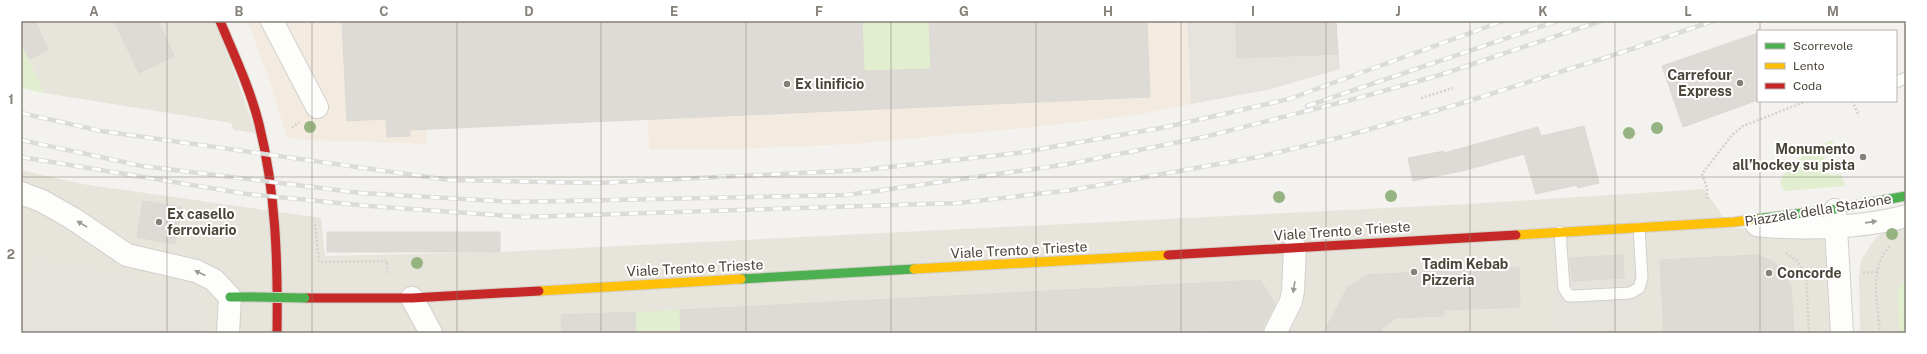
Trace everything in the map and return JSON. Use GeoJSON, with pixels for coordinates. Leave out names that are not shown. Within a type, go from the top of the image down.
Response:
{"type":"FeatureCollection","features":[{"type":"Feature","properties":{"kind":"street"},"geometry":{"type":"LineString","coordinates":[[220,21],[247,88],[259,123],[268,165],[278,238],[279,277],[277,333]]}},
{"type":"Feature","properties":{"kind":"street"},"geometry":{"type":"LineString","coordinates":[[272,21],[317,107]]}},
{"type":"Feature","properties":{"kind":"street"},"geometry":{"type":"LineString","coordinates":[[21,193],[42,201],[72,218],[127,255],[196,271],[214,280],[230,297],[228,333]]}},
{"type":"Feature","properties":{"kind":"street","name":"Piazzale della Stazione"},"geometry":{"type":"LineString","coordinates":[[1734,222],[1765,226],[1836,217],[1906,196]]}},
{"type":"Feature","properties":{"kind":"street"},"geometry":{"type":"LineString","coordinates":[[1836,217],[1842,333]]}},
{"type":"Feature","properties":{"kind":"street","name":"Piazzale della Stazione"},"geometry":{"type":"LineString","coordinates":[[1836,217],[1869,223],[1900,217]]}},
{"type":"Feature","properties":{"kind":"street","name":"Viale Trento e Trieste"},"geometry":{"type":"LineString","coordinates":[[230,297],[412,298],[1734,222]]}},
{"type":"Feature","properties":{"kind":"street"},"geometry":{"type":"LineString","coordinates":[[1275,333],[1291,301],[1293,291],[1295,248]]}},
{"type":"Feature","properties":{"kind":"street"},"geometry":{"type":"LineString","coordinates":[[412,298],[431,333]]}},
{"type":"Feature","properties":{"kind":"lane"},"geometry":{"type":"LineString","coordinates":[[1560,232],[1564,288],[1569,296],[1574,296],[1630,293],[1639,288],[1642,278],[1639,228]]}},
{"type":"Feature","properties":{"kind":"path"},"geometry":{"type":"LineString","coordinates":[[1421,98],[1453,88]]}},
{"type":"Feature","properties":{"kind":"path"},"geometry":{"type":"LineString","coordinates":[[1706,224],[1704,201],[1708,198],[1702,174],[1732,135],[1743,126],[1804,102]]}},
{"type":"Feature","properties":{"kind":"path"},"geometry":{"type":"LineString","coordinates":[[1852,102],[1859,116]]}},
{"type":"Feature","properties":{"kind":"path"},"geometry":{"type":"LineString","coordinates":[[1880,333],[1876,272],[1879,260],[1889,247],[1900,238],[1900,217]]}},
{"type":"Feature","properties":{"kind":"path"},"geometry":{"type":"LineString","coordinates":[[314,224],[319,262],[387,261],[389,298]]}},
{"type":"Feature","properties":{"kind":"path"},"geometry":{"type":"LineString","coordinates":[[1782,251],[1797,261],[1806,274]]}},
{"type":"Feature","properties":{"kind":"shaded area"},"geometry":{"type":"Polygon","coordinates":[[[21,21],[216,21],[256,133],[234,130],[231,123],[44,93],[21,42],[21,21]]]}},
{"type":"Feature","properties":{"kind":"shaded area"},"geometry":{"type":"Polygon","coordinates":[[[247,21],[422,21],[427,144],[303,140],[287,137],[268,76],[247,21]]]}},
{"type":"Feature","properties":{"kind":"shaded area","name":"Ex linificio"},"geometry":{"type":"Polygon","coordinates":[[[643,21],[1187,21],[1191,104],[1137,115],[1044,126],[853,144],[719,150],[649,149],[643,21]]]}},
{"type":"Feature","properties":{"kind":"shaded area"},"geometry":{"type":"Polygon","coordinates":[[[1187,21],[1336,21],[1340,69],[1267,90],[1191,104],[1187,21]]]}},
{"type":"Feature","properties":{"kind":"shaded area"},"geometry":{"type":"Polygon","coordinates":[[[21,170],[82,184],[321,218],[325,256],[500,252],[1468,204],[1704,189],[1731,228],[1830,231],[1836,333],[21,333],[21,170]]]}},
{"type":"Feature","properties":{"kind":"shaded area"},"geometry":{"type":"Polygon","coordinates":[[[1906,224],[1906,333],[1860,333],[1859,277],[1861,261],[1873,241],[1882,232],[1906,224]]]}},
{"type":"Feature","properties":{"kind":"shaded area"},"geometry":{"type":"Polygon","coordinates":[[[33,260],[197,290],[195,306],[207,307],[206,333],[23,333],[33,260]]]}},
{"type":"Feature","properties":{"kind":"shaded area"},"geometry":{"type":"Polygon","coordinates":[[[1639,278],[1641,324],[1558,330],[1555,282],[1639,278]]]}},
{"type":"Feature","properties":{"kind":"green space"},"geometry":{"type":"Polygon","coordinates":[[[862,21],[929,21],[931,69],[864,71],[862,21]]]}},
{"type":"Feature","properties":{"kind":"green space"},"geometry":{"type":"Polygon","coordinates":[[[21,42],[44,93],[21,88],[21,42]]]}},
{"type":"Feature","properties":{"kind":"green space"},"geometry":{"type":"Polygon","coordinates":[[[1832,140],[1836,152],[1827,155],[1822,164],[1829,174],[1834,175],[1841,173],[1845,186],[1784,191],[1780,182],[1789,168],[1802,156],[1832,140]]]}},
{"type":"Feature","properties":{"kind":"green space"},"geometry":{"type":"Polygon","coordinates":[[[1906,278],[1906,333],[1899,333],[1897,290],[1906,278]]]}},
{"type":"Feature","properties":{"kind":"green space"},"geometry":{"type":"Polygon","coordinates":[[[680,310],[681,333],[636,333],[635,312],[680,310]]]}},
{"type":"Feature","properties":{"kind":"building"},"geometry":{"type":"Polygon","coordinates":[[[21,21],[35,21],[48,50],[29,59],[21,42],[21,21]]]}},
{"type":"Feature","properties":{"kind":"building"},"geometry":{"type":"Polygon","coordinates":[[[114,21],[158,21],[174,56],[139,73],[114,21]]]}},
{"type":"Feature","properties":{"kind":"building","name":"Ex linificio"},"geometry":{"type":"Polygon","coordinates":[[[342,21],[862,21],[864,71],[931,69],[929,21],[1147,21],[1150,97],[410,130],[410,136],[387,137],[386,119],[347,121],[342,21]]]}},
{"type":"Feature","properties":{"kind":"building"},"geometry":{"type":"Polygon","coordinates":[[[1236,21],[1336,21],[1338,54],[1237,58],[1236,21]]]}},
{"type":"Feature","properties":{"kind":"building"},"geometry":{"type":"Polygon","coordinates":[[[1757,33],[1757,100],[1683,127],[1662,66],[1757,33]]]}},
{"type":"Feature","properties":{"kind":"building"},"geometry":{"type":"Polygon","coordinates":[[[1584,126],[1599,183],[1578,188],[1577,185],[1536,194],[1524,154],[1466,170],[1413,181],[1408,158],[1444,151],[1444,153],[1538,127],[1541,136],[1584,126]]]}},
{"type":"Feature","properties":{"kind":"building","name":"Ex casello ferroviario"},"geometry":{"type":"Polygon","coordinates":[[[143,201],[182,207],[175,244],[137,237],[143,201]]]}},
{"type":"Feature","properties":{"kind":"building"},"geometry":{"type":"Polygon","coordinates":[[[327,232],[500,232],[500,252],[327,252],[327,232]]]}},
{"type":"Feature","properties":{"kind":"building"},"geometry":{"type":"Polygon","coordinates":[[[1623,255],[1624,278],[1572,281],[1570,258],[1623,255]]]}},
{"type":"Feature","properties":{"kind":"building"},"geometry":{"type":"Polygon","coordinates":[[[1756,255],[1772,261],[1779,267],[1791,287],[1794,333],[1664,333],[1660,260],[1756,255]]]}},
{"type":"Feature","properties":{"kind":"building"},"geometry":{"type":"Polygon","coordinates":[[[1519,267],[1520,307],[1444,310],[1444,316],[1396,318],[1381,329],[1379,333],[1324,333],[1347,288],[1367,275],[1519,267]]]}},
{"type":"Feature","properties":{"kind":"building"},"geometry":{"type":"Polygon","coordinates":[[[1260,280],[1275,303],[1260,333],[1208,333],[1210,330],[1152,333],[681,333],[680,310],[1260,280]]]}},
{"type":"Feature","properties":{"kind":"building"},"geometry":{"type":"Polygon","coordinates":[[[635,312],[636,333],[562,333],[561,315],[635,312]]]}},
{"type":"Feature","properties":{"kind":"railway"},"geometry":{"type":"LineString","coordinates":[[21,113],[101,131],[449,180],[597,183],[862,170],[1018,153],[1166,127],[1289,99],[1503,21]]}},
{"type":"Feature","properties":{"kind":"railway"},"geometry":{"type":"LineString","coordinates":[[1307,106],[1557,21]]}},
{"type":"Feature","properties":{"kind":"railway"},"geometry":{"type":"LineString","coordinates":[[21,140],[142,166],[361,193],[513,202],[847,195],[1069,164],[1204,137],[1358,98],[1440,75],[1601,21]]}},
{"type":"Feature","properties":{"kind":"railway"},"geometry":{"type":"LineString","coordinates":[[21,157],[247,194],[369,206],[524,217],[958,203],[1072,190],[1258,157],[1342,137],[1459,104],[1623,52],[1713,21]]}},
{"type":"Feature","properties":{"kind":"traffic: fast"},"geometry":{"type":"LineString","coordinates":[[1756,219],[1835,209],[1906,196]]}},
{"type":"Feature","properties":{"kind":"traffic: fast"},"geometry":{"type":"LineString","coordinates":[[741,279],[914,269]]}},
{"type":"Feature","properties":{"kind":"traffic: fast"},"geometry":{"type":"LineString","coordinates":[[230,297],[252,297]]}},
{"type":"Feature","properties":{"kind":"traffic: fast"},"geometry":{"type":"LineString","coordinates":[[252,297],[305,298]]}},
{"type":"Feature","properties":{"kind":"traffic: slow"},"geometry":{"type":"LineString","coordinates":[[1516,235],[1734,222],[1756,219]]}},
{"type":"Feature","properties":{"kind":"traffic: slow"},"geometry":{"type":"LineString","coordinates":[[914,269],[1168,255]]}},
{"type":"Feature","properties":{"kind":"traffic: slow"},"geometry":{"type":"LineString","coordinates":[[539,291],[741,279]]}},
{"type":"Feature","properties":{"kind":"traffic: jam"},"geometry":{"type":"LineString","coordinates":[[220,21],[251,98],[265,150],[275,228],[277,333]]}},
{"type":"Feature","properties":{"kind":"traffic: jam"},"geometry":{"type":"LineString","coordinates":[[1168,255],[1516,235]]}},
{"type":"Feature","properties":{"kind":"traffic: jam"},"geometry":{"type":"LineString","coordinates":[[305,298],[412,298],[539,291]]}},
{"type":"Feature","properties":{"kind":"place","name":"Carrefour Express"},"geometry":{"type":"Point","coordinates":[1740,83]}},
{"type":"Feature","properties":{"kind":"place","name":"Ex linificio"},"geometry":{"type":"Point","coordinates":[787,84]}},
{"type":"Feature","properties":{"kind":"place","name":"Monumento all’hockey su pista"},"geometry":{"type":"Point","coordinates":[1863,157]}},
{"type":"Feature","properties":{"kind":"place","name":"Ex casello ferroviario"},"geometry":{"type":"Point","coordinates":[159,222]}},
{"type":"Feature","properties":{"kind":"place","name":"Tadim Kebab Pizzeria"},"geometry":{"type":"Point","coordinates":[1414,272]}},
{"type":"Feature","properties":{"kind":"place","name":"Concorde"},"geometry":{"type":"Point","coordinates":[1769,273]}}]}
